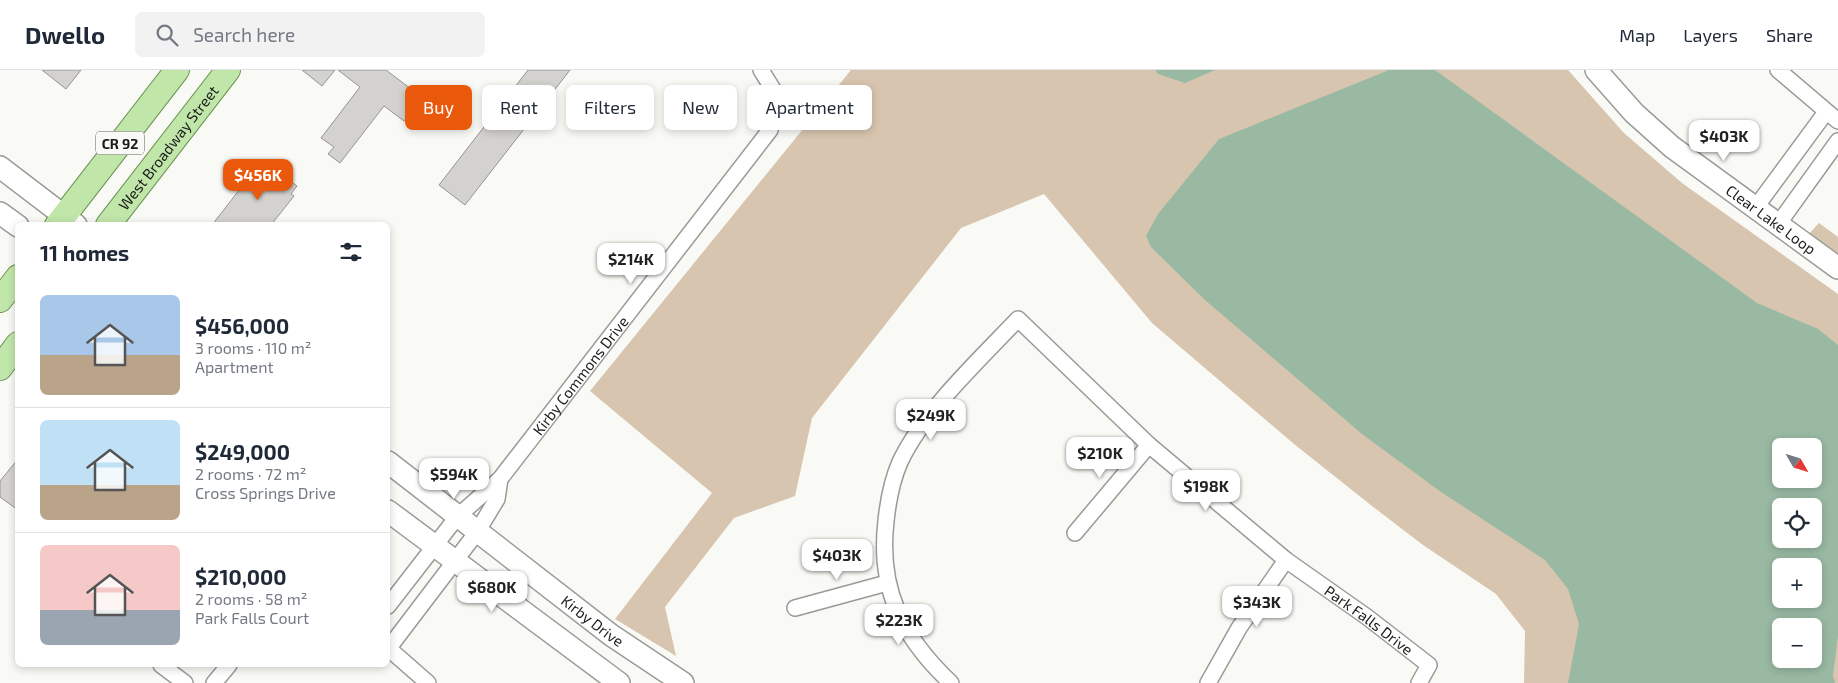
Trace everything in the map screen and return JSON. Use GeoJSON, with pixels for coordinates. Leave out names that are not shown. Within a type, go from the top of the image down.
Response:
{"type":"FeatureCollection","features":[{"type":"Feature","properties":{"kind":"main road","name":"CR 92"},"geometry":{"type":"LineString","coordinates":[[66,222],[177,70]]}},
{"type":"Feature","properties":{"kind":"main road","name":"West Broadway Street"},"geometry":{"type":"LineString","coordinates":[[110,222],[228,70]]}},
{"type":"Feature","properties":{"kind":"main road","name":"Clear Lake Loop"},"geometry":{"type":"LineString","coordinates":[[1596,70],[1634,114],[1672,147],[1838,268]]}},
{"type":"Feature","properties":{"kind":"main road"},"geometry":{"type":"LineString","coordinates":[[0,167],[66,222]]}},
{"type":"Feature","properties":{"kind":"main road"},"geometry":{"type":"LineString","coordinates":[[0,213],[15,224]]}},
{"type":"Feature","properties":{"kind":"main road"},"geometry":{"type":"LineString","coordinates":[[0,300],[15,281]]}},
{"type":"Feature","properties":{"kind":"main road"},"geometry":{"type":"LineString","coordinates":[[0,368],[15,348]]}},
{"type":"Feature","properties":{"kind":"main road","name":"Kirby Drive"},"geometry":{"type":"LineString","coordinates":[[390,464],[611,635],[683,683]]}},
{"type":"Feature","properties":{"kind":"main road"},"geometry":{"type":"LineString","coordinates":[[390,513],[619,683]]}},
{"type":"Feature","properties":{"kind":"street","name":"Kirby Commons Drive"},"geometry":{"type":"LineString","coordinates":[[390,603],[458,516],[500,479],[770,130],[779,99],[762,70]]}},
{"type":"Feature","properties":{"kind":"street"},"geometry":{"type":"LineString","coordinates":[[1756,207],[1832,116],[1778,70]]}},
{"type":"Feature","properties":{"kind":"street"},"geometry":{"type":"LineString","coordinates":[[1779,224],[1838,142]]}},
{"type":"Feature","properties":{"kind":"street","name":"Park Falls Drive"},"geometry":{"type":"LineString","coordinates":[[887,584],[884,538],[888,500],[900,462],[934,410],[1018,319],[1149,445],[1286,560],[1359,611],[1429,665],[1419,683]]}},
{"type":"Feature","properties":{"kind":"street"},"geometry":{"type":"LineString","coordinates":[[1075,533],[1149,445]]}},
{"type":"Feature","properties":{"kind":"street","name":"Kirby Commons Drive"},"geometry":{"type":"LineString","coordinates":[[390,645],[477,532],[497,499],[500,479]]}},
{"type":"Feature","properties":{"kind":"street"},"geometry":{"type":"LineString","coordinates":[[1208,683],[1238,628],[1286,560]]}},
{"type":"Feature","properties":{"kind":"street"},"geometry":{"type":"LineString","coordinates":[[795,608],[887,584],[902,620],[919,650],[951,683]]}},
{"type":"Feature","properties":{"kind":"street"},"geometry":{"type":"LineString","coordinates":[[390,650],[428,683]]}},
{"type":"Feature","properties":{"kind":"street"},"geometry":{"type":"LineString","coordinates":[[164,667],[185,683]]}},
{"type":"Feature","properties":{"kind":"street"},"geometry":{"type":"LineString","coordinates":[[214,683],[227,667]]}},
{"type":"Feature","properties":{"kind":"shaded area"},"geometry":{"type":"Polygon","coordinates":[[[851,70],[1568,70],[1624,133],[1682,183],[1838,294],[1838,683],[1524,683],[1525,631],[1496,594],[1423,545],[1372,506],[1294,444],[1152,323],[1044,194],[961,228],[812,418],[795,496],[734,518],[665,607],[676,656],[615,619],[712,493],[590,391],[802,130],[872,130],[872,85],[839,85],[851,70]]]}},
{"type":"Feature","properties":{"kind":"shaded area"},"geometry":{"type":"Polygon","coordinates":[[[1155,70],[1215,70],[1185,83],[1158,74],[1155,70]]]}},
{"type":"Feature","properties":{"kind":"shaded area"},"geometry":{"type":"Polygon","coordinates":[[[1389,70],[1435,70],[1757,303],[1818,329],[1838,345],[1838,635],[1833,676],[1835,683],[1568,683],[1579,624],[1568,589],[1545,560],[1441,492],[1362,434],[1205,300],[1151,247],[1146,236],[1158,214],[1219,139],[1389,70]]]}},
{"type":"Feature","properties":{"kind":"shaded area"},"geometry":{"type":"Polygon","coordinates":[[[1819,223],[1838,237],[1838,257],[1808,235],[1819,223]]]}},
{"type":"Feature","properties":{"kind":"building"},"geometry":{"type":"Polygon","coordinates":[[[42,70],[81,70],[66,89],[42,70]]]}},
{"type":"Feature","properties":{"kind":"building"},"geometry":{"type":"Polygon","coordinates":[[[302,70],[335,70],[322,86],[302,70]]]}},
{"type":"Feature","properties":{"kind":"building"},"geometry":{"type":"Polygon","coordinates":[[[338,70],[386,70],[406,85],[405,120],[404,121],[384,106],[340,163],[328,154],[334,147],[321,138],[360,87],[338,70]]]}},
{"type":"Feature","properties":{"kind":"building"},"geometry":{"type":"Polygon","coordinates":[[[528,70],[570,70],[556,88],[556,85],[516,85],[528,70]]]}},
{"type":"Feature","properties":{"kind":"building"},"geometry":{"type":"Polygon","coordinates":[[[482,129],[523,130],[465,205],[439,185],[482,129]]]}},
{"type":"Feature","properties":{"kind":"building"},"geometry":{"type":"Polygon","coordinates":[[[257,167],[278,183],[284,176],[297,186],[291,194],[294,196],[273,222],[214,222],[257,167]]]}},
{"type":"Feature","properties":{"kind":"building"},"geometry":{"type":"Polygon","coordinates":[[[15,463],[15,508],[0,497],[0,481],[15,463]]]}}]}
